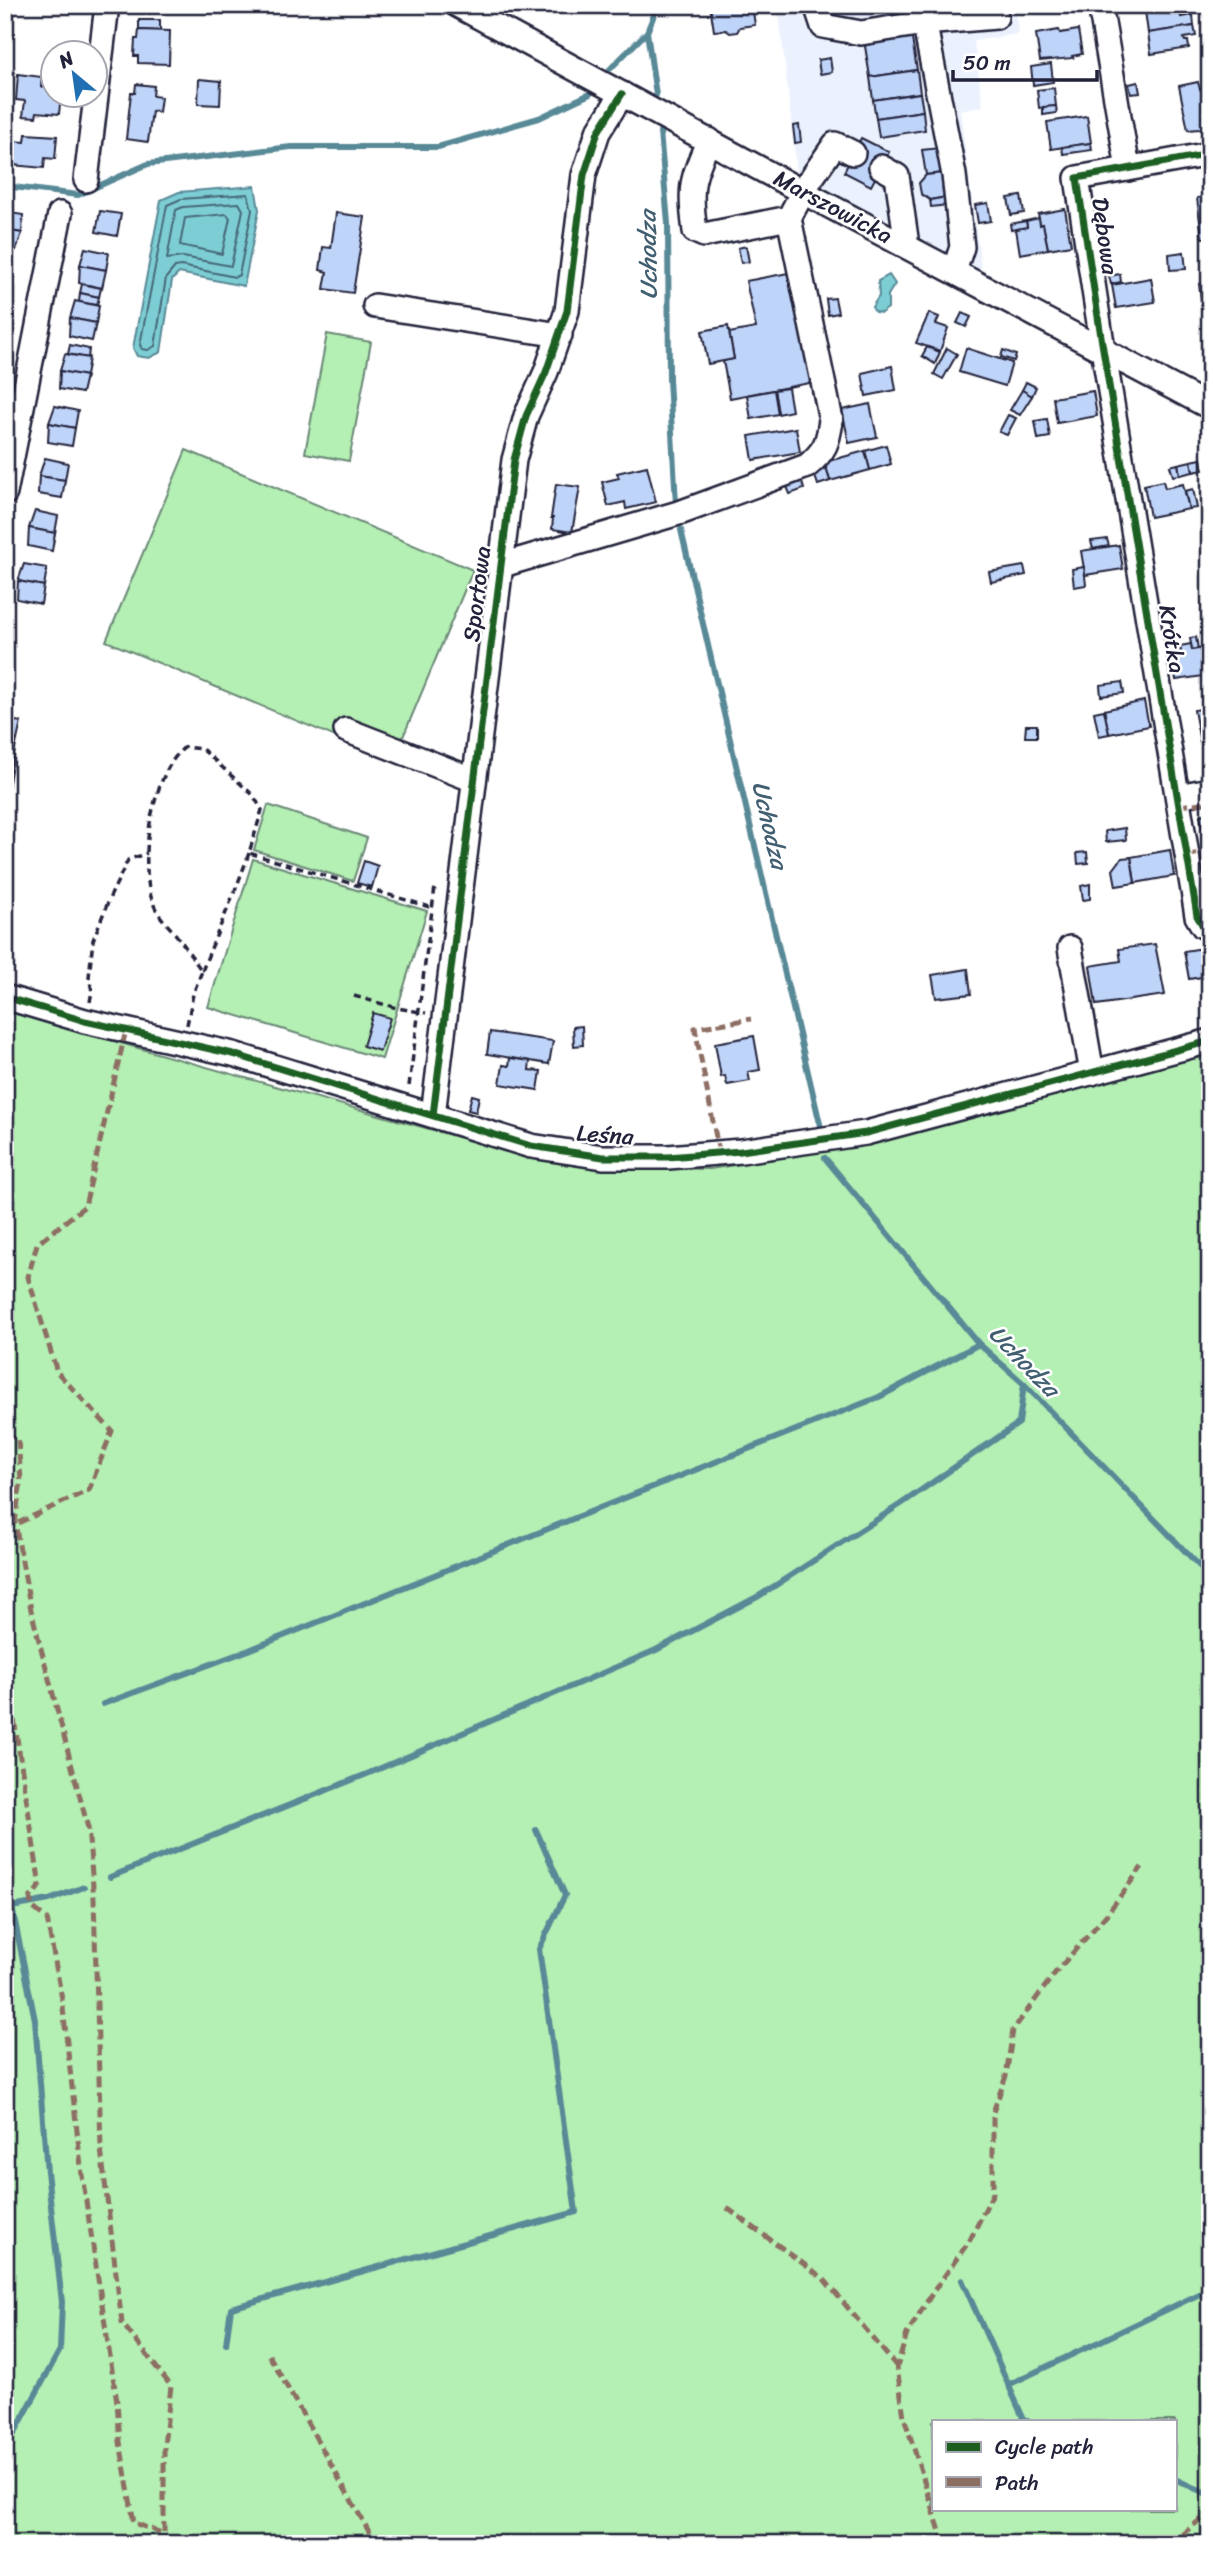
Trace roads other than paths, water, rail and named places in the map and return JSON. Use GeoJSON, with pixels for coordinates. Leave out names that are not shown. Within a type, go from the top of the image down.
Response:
{"type":"FeatureCollection","features":[{"type":"Feature","properties":{"kind":"street"},"geometry":{"type":"LineString","coordinates":[[86,180],[107,5]]}},
{"type":"Feature","properties":{"kind":"street","name":"Marszowicka"},"geometry":{"type":"LineString","coordinates":[[457,5],[1210,407]]}},
{"type":"Feature","properties":{"kind":"street"},"geometry":{"type":"LineString","coordinates":[[816,5],[823,26],[861,33],[923,14],[996,18],[994,5]]}},
{"type":"Feature","properties":{"kind":"street"},"geometry":{"type":"LineString","coordinates":[[1100,5],[1128,169]]}},
{"type":"Feature","properties":{"kind":"street"},"geometry":{"type":"LineString","coordinates":[[923,14],[954,174],[962,247],[954,271]]}},
{"type":"Feature","properties":{"kind":"street","name":"Sportowa"},"geometry":{"type":"LineString","coordinates":[[433,1115],[513,460],[526,416],[567,311],[584,175],[598,132],[622,94]]}},
{"type":"Feature","properties":{"kind":"street"},"geometry":{"type":"LineString","coordinates":[[709,140],[695,170],[691,198],[695,231],[704,235],[789,218]]}},
{"type":"Feature","properties":{"kind":"street"},"geometry":{"type":"LineString","coordinates":[[499,566],[682,512],[807,466],[819,456],[828,443],[831,419],[789,218],[835,144],[853,153]]}},
{"type":"Feature","properties":{"kind":"street","name":"Dębowa"},"geometry":{"type":"LineString","coordinates":[[1103,351],[1077,177],[1210,154]]}},
{"type":"Feature","properties":{"kind":"street"},"geometry":{"type":"LineString","coordinates":[[881,167],[898,176],[905,238],[903,244]]}},
{"type":"Feature","properties":{"kind":"street"},"geometry":{"type":"LineString","coordinates":[[5,493],[60,214]]}},
{"type":"Feature","properties":{"kind":"street"},"geometry":{"type":"LineString","coordinates":[[375,306],[559,335]]}},
{"type":"Feature","properties":{"kind":"street","name":"Krótka"},"geometry":{"type":"LineString","coordinates":[[1103,351],[1197,916],[1203,926],[1210,927]]}},
{"type":"Feature","properties":{"kind":"street"},"geometry":{"type":"LineString","coordinates":[[346,730],[474,780]]}},
{"type":"Feature","properties":{"kind":"street"},"geometry":{"type":"LineString","coordinates":[[1178,796],[1210,790]]}},
{"type":"Feature","properties":{"kind":"street"},"geometry":{"type":"LineString","coordinates":[[1070,948],[1091,1073]]}},
{"type":"Feature","properties":{"kind":"street","name":"Leśna"},"geometry":{"type":"LineString","coordinates":[[5,997],[85,1021],[233,1054],[531,1146],[603,1157],[668,1157],[741,1152],[866,1133],[1210,1041]]}},
{"type":"Feature","properties":{"kind":"water"},"geometry":{"type":"Polygon","coordinates":[[[255,186],[259,210],[244,286],[179,273],[172,280],[161,352],[149,358],[137,356],[133,348],[161,200],[179,192],[255,186]]]}},
{"type":"Feature","properties":{"kind":"water"},"geometry":{"type":"Polygon","coordinates":[[[889,275],[895,284],[888,295],[888,308],[881,313],[875,312],[872,307],[879,296],[878,281],[889,275]]]}},
{"type":"Feature","properties":{"kind":"waterway","name":"Uchodza"},"geometry":{"type":"LineString","coordinates":[[656,95],[647,32],[658,5]]}},
{"type":"Feature","properties":{"kind":"waterway"},"geometry":{"type":"LineString","coordinates":[[610,69],[647,32]]}},
{"type":"Feature","properties":{"kind":"waterway"},"geometry":{"type":"LineString","coordinates":[[5,186],[78,195],[148,164],[291,147],[438,147],[539,118],[590,94]]}},
{"type":"Feature","properties":{"kind":"waterway","name":"Uchodza"},"geometry":{"type":"LineString","coordinates":[[660,132],[668,223],[669,379],[676,504]]}},
{"type":"Feature","properties":{"kind":"waterway","name":"Uchodza"},"geometry":{"type":"LineString","coordinates":[[681,530],[821,1128]]}},
{"type":"Feature","properties":{"kind":"waterway","name":"Uchodza"},"geometry":{"type":"LineString","coordinates":[[825,1158],[979,1344],[1024,1384],[1210,1577]]}},
{"type":"Feature","properties":{"kind":"waterway"},"geometry":{"type":"LineString","coordinates":[[103,1704],[249,1650],[879,1397],[979,1344]]}},
{"type":"Feature","properties":{"kind":"waterway"},"geometry":{"type":"LineString","coordinates":[[110,1877],[367,1774],[656,1650],[759,1596],[1019,1423],[1024,1384]]}},
{"type":"Feature","properties":{"kind":"waterway"},"geometry":{"type":"LineString","coordinates":[[226,2344],[231,2308],[576,2212],[539,1949],[565,1895],[536,1830]]}},
{"type":"Feature","properties":{"kind":"waterway"},"geometry":{"type":"LineString","coordinates":[[5,1861],[12,1907],[5,1911]]}},
{"type":"Feature","properties":{"kind":"waterway"},"geometry":{"type":"LineString","coordinates":[[5,2444],[14,2434],[60,2350],[62,2302],[47,2172],[35,2020],[12,1907],[49,1900],[84,1887]]}},
{"type":"Feature","properties":{"kind":"waterway"},"geometry":{"type":"LineString","coordinates":[[962,2280],[1024,2420]]}},
{"type":"Feature","properties":{"kind":"waterway"},"geometry":{"type":"LineString","coordinates":[[1008,2385],[1210,2289]]}},
{"type":"Feature","properties":{"kind":"waterway"},"geometry":{"type":"LineString","coordinates":[[1176,2479],[1209,2495]]}}]}
